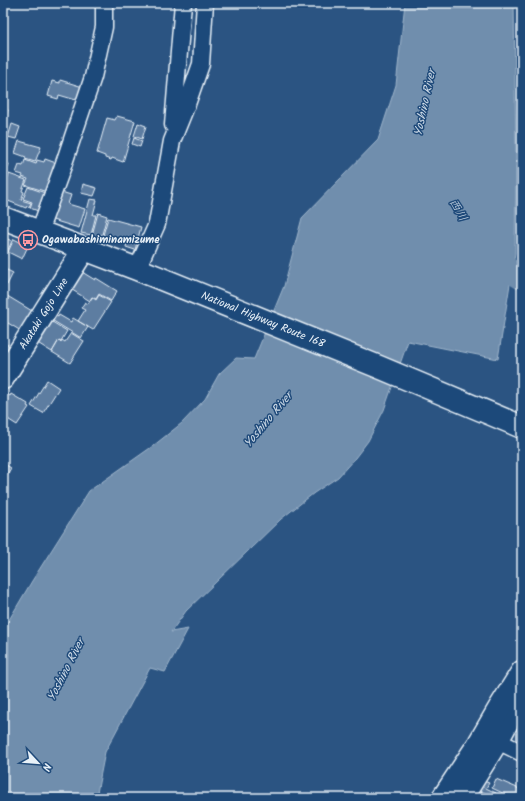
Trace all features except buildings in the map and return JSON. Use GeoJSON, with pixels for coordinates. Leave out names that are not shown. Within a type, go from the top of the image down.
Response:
{"type":"FeatureCollection","features":[{"type":"Feature","properties":{"kind":"main road","name":"National Highway Route 168"},"geometry":{"type":"LineString","coordinates":[[3,218],[141,271],[379,367],[522,427]]}},
{"type":"Feature","properties":{"kind":"main road","name":"Akataki Gojo Line"},"geometry":{"type":"LineString","coordinates":[[3,378],[84,249]]}},
{"type":"Feature","properties":{"kind":"main road"},"geometry":{"type":"LineString","coordinates":[[443,798],[478,745],[522,672]]}},
{"type":"Feature","properties":{"kind":"street"},"geometry":{"type":"LineString","coordinates":[[39,232],[92,77],[104,27],[104,3]]}},
{"type":"Feature","properties":{"kind":"street"},"geometry":{"type":"LineString","coordinates":[[141,271],[157,224],[172,141],[182,3]]}},
{"type":"Feature","properties":{"kind":"street"},"geometry":{"type":"LineString","coordinates":[[172,141],[201,64],[205,3]]}},
{"type":"Feature","properties":{"kind":"street"},"geometry":{"type":"LineString","coordinates":[[465,798],[500,742],[522,702]]}},
{"type":"Feature","properties":{"kind":"street"},"geometry":{"type":"LineString","coordinates":[[500,742],[522,754]]}},
{"type":"Feature","properties":{"kind":"water","name":"Yoshino River"},"geometry":{"type":"Polygon","coordinates":[[[405,3],[514,3],[516,161],[515,253],[498,359],[408,341],[384,410],[368,441],[355,458],[338,477],[314,493],[281,519],[186,611],[171,632],[188,629],[165,672],[150,668],[105,752],[96,798],[3,798],[3,630],[89,491],[153,446],[182,423],[205,399],[219,374],[236,358],[254,359],[284,286],[302,218],[378,140],[396,85],[405,3]]]}},
{"type":"Feature","properties":{"kind":"waterway","name":"西川"},"geometry":{"type":"LineString","coordinates":[[487,252],[501,265],[522,278]]}},
{"type":"Feature","properties":{"kind":"place","name":"Ogawabashiminamizume"},"geometry":{"type":"Point","coordinates":[28,240]}}]}
